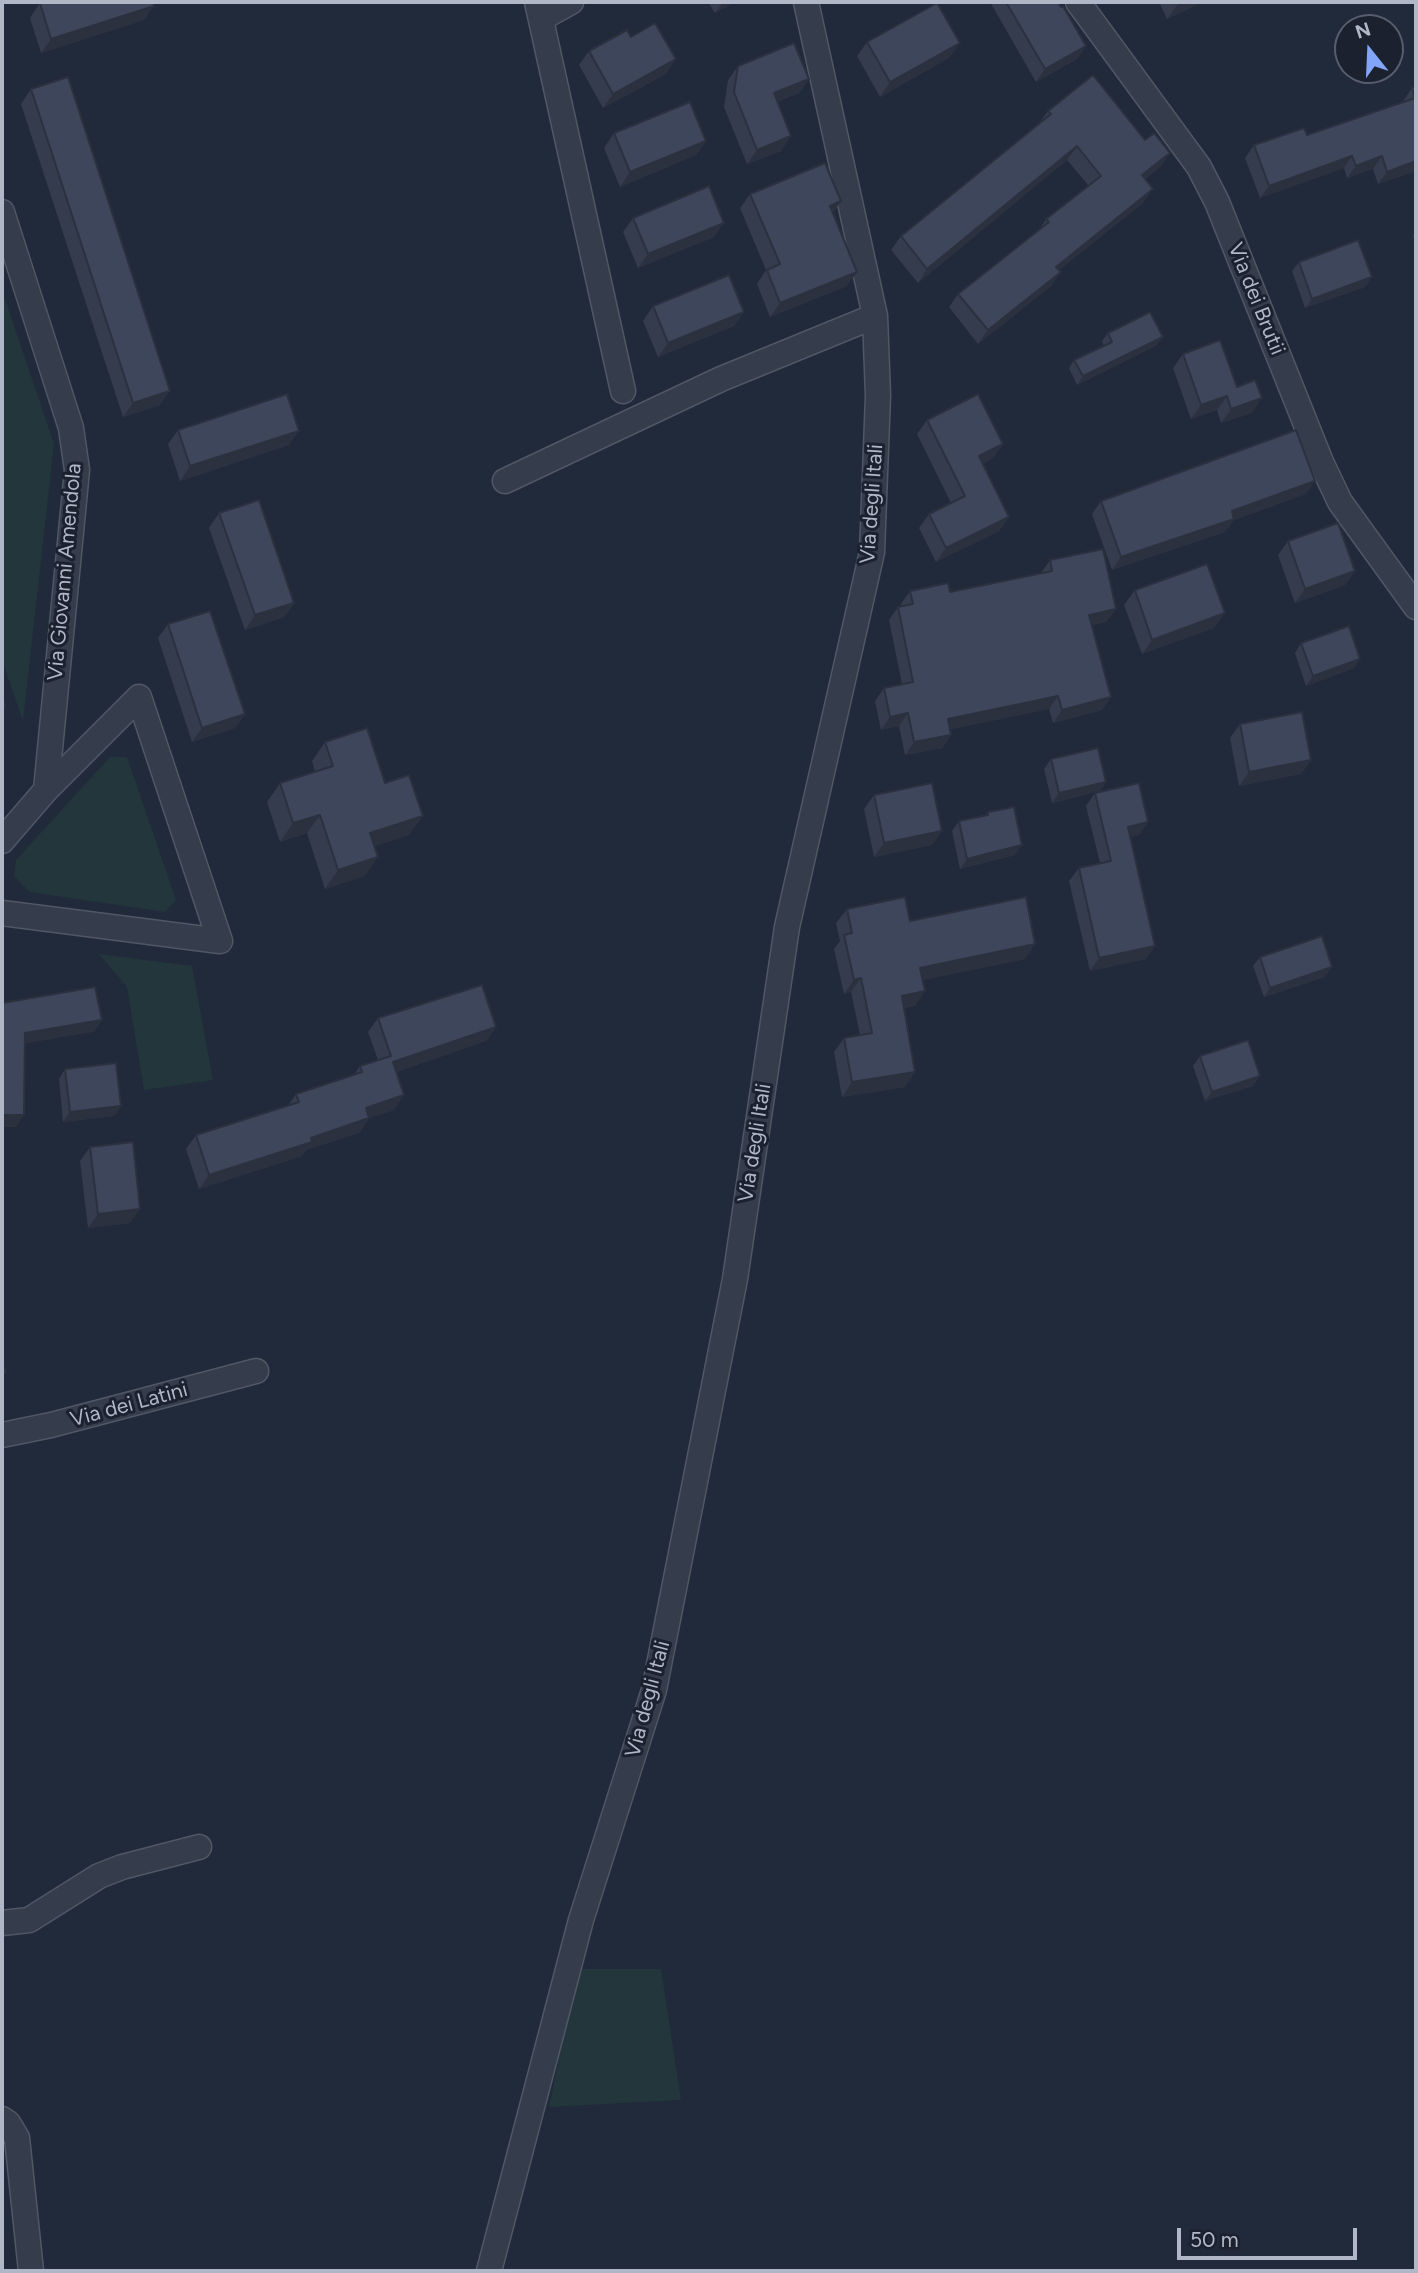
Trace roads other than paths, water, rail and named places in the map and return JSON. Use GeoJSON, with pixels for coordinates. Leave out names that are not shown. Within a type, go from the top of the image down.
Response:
{"type":"FeatureCollection","features":[{"type":"Feature","properties":{"kind":"street"},"geometry":{"type":"LineString","coordinates":[[571,2],[539,10],[623,391]]}},
{"type":"Feature","properties":{"kind":"street","name":"Via degli Itali"},"geometry":{"type":"LineString","coordinates":[[489,2271],[581,1920],[660,1664],[735,1279],[787,926],[872,552],[878,396],[875,316],[806,2]]}},
{"type":"Feature","properties":{"kind":"street","name":"Via dei Brutii"},"geometry":{"type":"LineString","coordinates":[[1078,2],[1199,167],[1217,202],[1340,502],[1416,607]]}},
{"type":"Feature","properties":{"kind":"street","name":"Via Giovanni Amendola"},"geometry":{"type":"LineString","coordinates":[[2,212],[71,428],[77,470],[46,790]]}},
{"type":"Feature","properties":{"kind":"street"},"geometry":{"type":"LineString","coordinates":[[505,481],[721,379],[875,316]]}},
{"type":"Feature","properties":{"kind":"street"},"geometry":{"type":"LineString","coordinates":[[2,841],[46,790],[139,697],[220,941],[2,913]]}},
{"type":"Feature","properties":{"kind":"street","name":"Via dei Latini"},"geometry":{"type":"LineString","coordinates":[[2,1435],[51,1425],[256,1371]]}},
{"type":"Feature","properties":{"kind":"street"},"geometry":{"type":"LineString","coordinates":[[2,1923],[29,1920],[99,1876],[122,1867],[199,1847]]}},
{"type":"Feature","properties":{"kind":"street"},"geometry":{"type":"LineString","coordinates":[[2,2119],[8,2123],[17,2138],[31,2271]]}}]}
